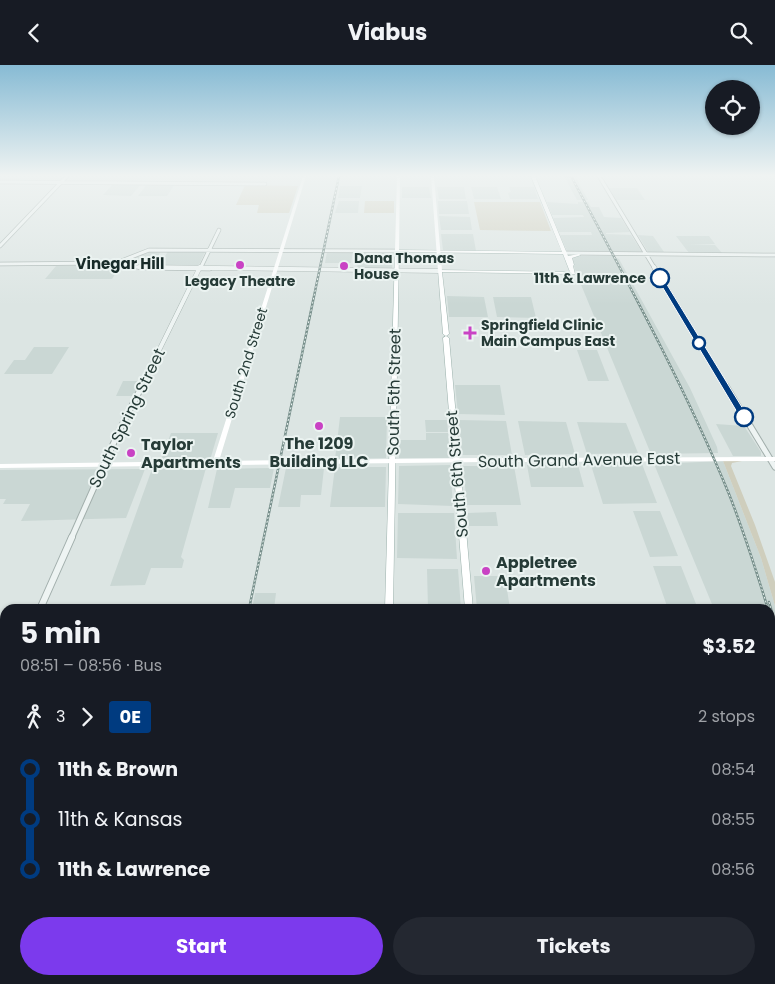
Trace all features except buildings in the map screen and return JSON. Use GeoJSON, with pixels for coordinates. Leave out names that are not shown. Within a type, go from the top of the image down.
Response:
{"type":"FeatureCollection","features":[{"type":"Feature","properties":{"kind":"main road","name":"South 2nd Street"},"geometry":{"type":"LineString","coordinates":[[215,464],[291,219]]}},
{"type":"Feature","properties":{"kind":"main road","name":"South 5th Street"},"geometry":{"type":"LineString","coordinates":[[389,604],[397,219]]}},
{"type":"Feature","properties":{"kind":"main road","name":"South 6th Street"},"geometry":{"type":"LineString","coordinates":[[436,219],[469,604]]}},
{"type":"Feature","properties":{"kind":"main road"},"geometry":{"type":"LineString","coordinates":[[551,219],[572,271]]}},
{"type":"Feature","properties":{"kind":"main road"},"geometry":{"type":"LineString","coordinates":[[397,251],[565,253]]}},
{"type":"Feature","properties":{"kind":"main road"},"geometry":{"type":"LineString","coordinates":[[572,271],[573,265],[570,257],[579,255]]}},
{"type":"Feature","properties":{"kind":"main road"},"geometry":{"type":"LineString","coordinates":[[440,271],[572,271]]}},
{"type":"Feature","properties":{"kind":"main road","name":"South Grand Avenue East"},"geometry":{"type":"LineString","coordinates":[[0,466],[270,463],[271,465],[291,465],[293,463],[698,457],[772,459]]}},
{"type":"Feature","properties":{"kind":"street"},"geometry":{"type":"LineString","coordinates":[[0,245],[26,219]]}},
{"type":"Feature","properties":{"kind":"street"},"geometry":{"type":"LineString","coordinates":[[625,219],[772,459],[775,467]]}},
{"type":"Feature","properties":{"kind":"street","name":"South Spring Street"},"geometry":{"type":"LineString","coordinates":[[42,604],[103,465],[219,230]]}},
{"type":"Feature","properties":{"kind":"street"},"geometry":{"type":"LineString","coordinates":[[0,264],[111,263],[122,261],[143,250],[397,251]]}},
{"type":"Feature","properties":{"kind":"street"},"geometry":{"type":"LineString","coordinates":[[565,253],[579,255],[646,254]]}},
{"type":"Feature","properties":{"kind":"street"},"geometry":{"type":"LineString","coordinates":[[565,253],[775,255]]}},
{"type":"Feature","properties":{"kind":"street"},"geometry":{"type":"LineString","coordinates":[[111,263],[133,268],[440,271]]}},
{"type":"Feature","properties":{"kind":"shaded area"},"geometry":{"type":"Polygon","coordinates":[[[439,219],[470,219],[472,230],[441,230],[439,219]]]}},
{"type":"Feature","properties":{"kind":"shaded area"},"geometry":{"type":"Polygon","coordinates":[[[478,219],[546,219],[551,231],[480,230],[478,219]]]}},
{"type":"Feature","properties":{"kind":"shaded area"},"geometry":{"type":"Polygon","coordinates":[[[553,219],[622,219],[630,232],[606,234],[631,235],[642,252],[567,251],[560,235],[592,235],[591,232],[559,232],[553,219]]]}},
{"type":"Feature","properties":{"kind":"shaded area"},"geometry":{"type":"Polygon","coordinates":[[[441,234],[473,234],[476,251],[443,250],[441,234]]]}},
{"type":"Feature","properties":{"kind":"shaded area"},"geometry":{"type":"Polygon","coordinates":[[[638,235],[653,236],[664,252],[648,252],[638,235]]]}},
{"type":"Feature","properties":{"kind":"shaded area"},"geometry":{"type":"Polygon","coordinates":[[[676,236],[709,236],[715,244],[688,244],[715,245],[722,253],[689,253],[676,236]]]}},
{"type":"Feature","properties":{"kind":"shaded area"},"geometry":{"type":"Polygon","coordinates":[[[146,251],[161,251],[152,267],[129,265],[135,255],[146,251]]]}},
{"type":"Feature","properties":{"kind":"shaded area"},"geometry":{"type":"Polygon","coordinates":[[[168,251],[205,252],[198,267],[159,267],[168,251]]]}},
{"type":"Feature","properties":{"kind":"shaded area"},"geometry":{"type":"Polygon","coordinates":[[[327,252],[353,252],[351,263],[325,263],[327,252]]]}},
{"type":"Feature","properties":{"kind":"shaded area"},"geometry":{"type":"Polygon","coordinates":[[[359,253],[393,253],[392,269],[357,269],[359,253]]]}},
{"type":"Feature","properties":{"kind":"shaded area"},"geometry":{"type":"Polygon","coordinates":[[[578,256],[612,256],[619,259],[690,388],[718,453],[651,454],[577,275],[571,258],[578,256]]]}},
{"type":"Feature","properties":{"kind":"shaded area"},"geometry":{"type":"Polygon","coordinates":[[[115,265],[119,268],[112,279],[45,279],[56,266],[115,265]]]}},
{"type":"Feature","properties":{"kind":"shaded area"},"geometry":{"type":"Polygon","coordinates":[[[447,296],[484,297],[488,317],[449,317],[447,296]]]}},
{"type":"Feature","properties":{"kind":"shaded area"},"geometry":{"type":"Polygon","coordinates":[[[493,297],[531,297],[536,318],[497,317],[493,297]]]}},
{"type":"Feature","properties":{"kind":"shaded area"},"geometry":{"type":"Polygon","coordinates":[[[34,347],[69,347],[52,374],[4,374],[14,360],[25,360],[34,347]]]}},
{"type":"Feature","properties":{"kind":"shaded area"},"geometry":{"type":"Polygon","coordinates":[[[577,350],[597,350],[609,381],[588,381],[577,350]]]}},
{"type":"Feature","properties":{"kind":"shaded area"},"geometry":{"type":"Polygon","coordinates":[[[123,381],[140,381],[133,396],[116,396],[123,381]]]}},
{"type":"Feature","properties":{"kind":"shaded area"},"geometry":{"type":"Polygon","coordinates":[[[455,385],[500,385],[505,415],[458,414],[455,385]]]}},
{"type":"Feature","properties":{"kind":"shaded area"},"geometry":{"type":"Polygon","coordinates":[[[340,417],[387,417],[386,458],[335,459],[340,417]]]}},
{"type":"Feature","properties":{"kind":"shaded area"},"geometry":{"type":"Polygon","coordinates":[[[425,420],[447,420],[448,432],[426,432],[425,420]]]}},
{"type":"Feature","properties":{"kind":"shaded area"},"geometry":{"type":"Polygon","coordinates":[[[459,420],[506,421],[512,455],[462,455],[459,420]]]}},
{"type":"Feature","properties":{"kind":"shaded area"},"geometry":{"type":"Polygon","coordinates":[[[518,421],[566,422],[575,454],[525,455],[518,421]]]}},
{"type":"Feature","properties":{"kind":"shaded area"},"geometry":{"type":"Polygon","coordinates":[[[577,422],[626,423],[638,453],[587,454],[577,422]]]}},
{"type":"Feature","properties":{"kind":"shaded area"},"geometry":{"type":"Polygon","coordinates":[[[716,424],[744,426],[761,452],[761,456],[733,456],[716,424]]]}},
{"type":"Feature","properties":{"kind":"shaded area"},"geometry":{"type":"Polygon","coordinates":[[[171,433],[218,433],[210,460],[161,460],[171,433]]]}},
{"type":"Feature","properties":{"kind":"shaded area"},"geometry":{"type":"Polygon","coordinates":[[[426,433],[448,433],[450,458],[399,458],[399,440],[426,440],[426,433]]]}},
{"type":"Feature","properties":{"kind":"shaded area"},"geometry":{"type":"Polygon","coordinates":[[[723,461],[761,558],[774,604],[712,604],[654,464],[723,461]]]}},
{"type":"Feature","properties":{"kind":"shaded area"},"geometry":{"type":"Polygon","coordinates":[[[723,461],[742,461],[732,463],[731,466],[755,525],[775,582],[775,604],[761,558],[723,461]]]}},
{"type":"Feature","properties":{"kind":"shaded area"},"geometry":{"type":"Polygon","coordinates":[[[642,464],[657,503],[603,504],[591,465],[642,464]]]}},
{"type":"Feature","properties":{"kind":"shaded area"},"geometry":{"type":"Polygon","coordinates":[[[450,465],[453,506],[398,504],[399,466],[450,465]]]}},
{"type":"Feature","properties":{"kind":"shaded area"},"geometry":{"type":"Polygon","coordinates":[[[527,465],[578,465],[584,487],[531,487],[527,465]]]}},
{"type":"Feature","properties":{"kind":"shaded area"},"geometry":{"type":"Polygon","coordinates":[[[463,466],[514,466],[521,505],[467,505],[463,466]]]}},
{"type":"Feature","properties":{"kind":"shaded area"},"geometry":{"type":"Polygon","coordinates":[[[335,467],[386,467],[385,507],[330,507],[335,467]]]}},
{"type":"Feature","properties":{"kind":"shaded area"},"geometry":{"type":"Polygon","coordinates":[[[206,468],[181,557],[184,560],[182,568],[151,568],[145,585],[110,586],[152,469],[206,468]]]}},
{"type":"Feature","properties":{"kind":"shaded area"},"geometry":{"type":"Polygon","coordinates":[[[274,468],[270,488],[235,488],[230,508],[208,508],[217,469],[274,468]]]}},
{"type":"Feature","properties":{"kind":"shaded area"},"geometry":{"type":"Polygon","coordinates":[[[286,468],[324,468],[321,495],[301,495],[300,507],[278,507],[286,468]]]}},
{"type":"Feature","properties":{"kind":"shaded area"},"geometry":{"type":"Polygon","coordinates":[[[145,469],[126,518],[21,521],[30,504],[3,504],[6,499],[0,499],[0,470],[145,469]]]}},
{"type":"Feature","properties":{"kind":"shaded area"},"geometry":{"type":"Polygon","coordinates":[[[633,511],[660,511],[678,556],[650,557],[633,511]]]}},
{"type":"Feature","properties":{"kind":"shaded area"},"geometry":{"type":"Polygon","coordinates":[[[496,512],[498,526],[469,526],[467,513],[496,512]]]}},
{"type":"Feature","properties":{"kind":"shaded area"},"geometry":{"type":"Polygon","coordinates":[[[398,513],[454,513],[457,559],[397,558],[398,513]]]}},
{"type":"Feature","properties":{"kind":"shaded area"},"geometry":{"type":"Polygon","coordinates":[[[653,566],[681,566],[696,604],[666,604],[653,566]]]}},
{"type":"Feature","properties":{"kind":"shaded area"},"geometry":{"type":"Polygon","coordinates":[[[427,569],[458,569],[461,604],[428,604],[427,569]]]}},
{"type":"Feature","properties":{"kind":"shaded area"},"geometry":{"type":"Polygon","coordinates":[[[474,576],[505,576],[509,604],[477,604],[474,576]]]}},
{"type":"Feature","properties":{"kind":"shaded area"},"geometry":{"type":"Polygon","coordinates":[[[255,593],[276,593],[275,604],[253,604],[255,593]]]}},
{"type":"Feature","properties":{"kind":"railway"},"geometry":{"type":"LineString","coordinates":[[250,604],[330,219]]}},
{"type":"Feature","properties":{"kind":"railway"},"geometry":{"type":"LineString","coordinates":[[594,219],[654,333],[712,453],[740,523],[766,604]]}},
{"type":"Feature","properties":{"kind":"bus line","name":"0E"},"geometry":{"type":"LineString","coordinates":[[660,278],[744,417]]}},
{"type":"Feature","properties":{"kind":"place","name":"Legacy Theatre"},"geometry":{"type":"Point","coordinates":[240,265]}},
{"type":"Feature","properties":{"kind":"place","name":"Dana Thomas House"},"geometry":{"type":"Point","coordinates":[344,266]}},
{"type":"Feature","properties":{"kind":"place","name":"11th & Lawrence"},"geometry":{"type":"Point","coordinates":[660,278]}},
{"type":"Feature","properties":{"kind":"place","name":"Springfield Clinic Main Campus East"},"geometry":{"type":"Point","coordinates":[470,333]}},
{"type":"Feature","properties":{"kind":"place","name":"The 1209 Building LLC"},"geometry":{"type":"Point","coordinates":[319,426]}},
{"type":"Feature","properties":{"kind":"place","name":"Taylor Apartments"},"geometry":{"type":"Point","coordinates":[131,453]}},
{"type":"Feature","properties":{"kind":"place","name":"Appletree Apartments"},"geometry":{"type":"Point","coordinates":[486,571]}},
{"type":"Feature","properties":{"kind":"district","name":"Vinegar Hill"},"geometry":{"type":"Point","coordinates":[120,263]}}]}
